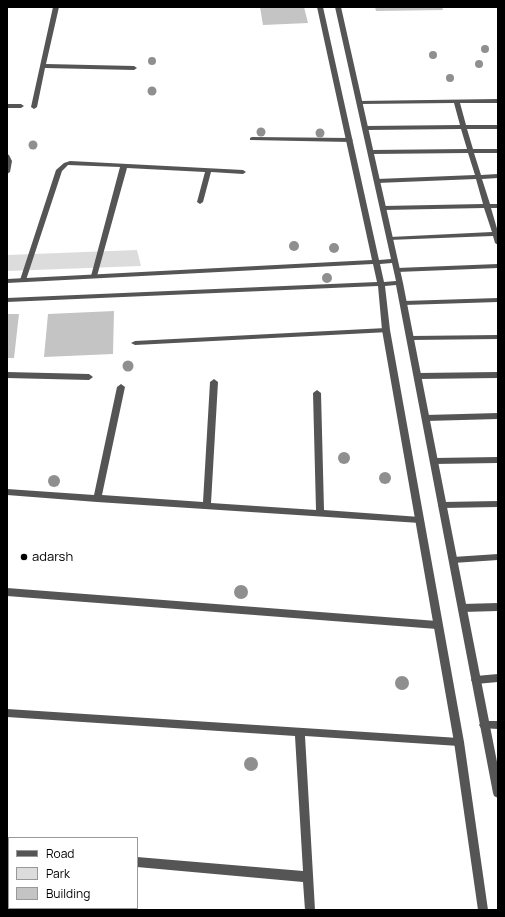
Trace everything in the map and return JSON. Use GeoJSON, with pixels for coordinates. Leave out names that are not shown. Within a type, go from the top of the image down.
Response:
{"type":"FeatureCollection","features":[{"type":"Feature","properties":{"kind":"street"},"geometry":{"type":"LineString","coordinates":[[34,107],[56,7]]}},
{"type":"Feature","properties":{"kind":"street"},"geometry":{"type":"LineString","coordinates":[[320,7],[377,261],[386,330],[437,625],[459,742],[483,910]]}},
{"type":"Feature","properties":{"kind":"street"},"geometry":{"type":"LineString","coordinates":[[338,7],[400,283],[498,792]]}},
{"type":"Feature","properties":{"kind":"street"},"geometry":{"type":"LineString","coordinates":[[44,66],[134,68]]}},
{"type":"Feature","properties":{"kind":"street"},"geometry":{"type":"LineString","coordinates":[[456,101],[470,151],[497,235],[498,243]]}},
{"type":"Feature","properties":{"kind":"street"},"geometry":{"type":"LineString","coordinates":[[360,102],[498,101]]}},
{"type":"Feature","properties":{"kind":"street"},"geometry":{"type":"LineString","coordinates":[[7,106],[21,106]]}},
{"type":"Feature","properties":{"kind":"street"},"geometry":{"type":"LineString","coordinates":[[365,128],[498,127]]}},
{"type":"Feature","properties":{"kind":"street"},"geometry":{"type":"LineString","coordinates":[[252,139],[350,140]]}},
{"type":"Feature","properties":{"kind":"street"},"geometry":{"type":"LineString","coordinates":[[371,152],[498,151]]}},
{"type":"Feature","properties":{"kind":"street"},"geometry":{"type":"LineString","coordinates":[[7,156],[9,161],[7,172]]}},
{"type":"Feature","properties":{"kind":"street"},"geometry":{"type":"LineString","coordinates":[[23,280],[60,170],[62,167],[70,163],[243,172]]}},
{"type":"Feature","properties":{"kind":"street"},"geometry":{"type":"LineString","coordinates":[[94,276],[124,166]]}},
{"type":"Feature","properties":{"kind":"street"},"geometry":{"type":"LineString","coordinates":[[200,202],[209,170]]}},
{"type":"Feature","properties":{"kind":"street"},"geometry":{"type":"LineString","coordinates":[[377,181],[498,176]]}},
{"type":"Feature","properties":{"kind":"street"},"geometry":{"type":"LineString","coordinates":[[383,208],[498,206]]}},
{"type":"Feature","properties":{"kind":"street"},"geometry":{"type":"LineString","coordinates":[[390,239],[497,235]]}},
{"type":"Feature","properties":{"kind":"street"},"geometry":{"type":"LineString","coordinates":[[7,281],[395,260]]}},
{"type":"Feature","properties":{"kind":"street"},"geometry":{"type":"LineString","coordinates":[[397,270],[498,266]]}},
{"type":"Feature","properties":{"kind":"street"},"geometry":{"type":"LineString","coordinates":[[7,300],[400,283]]}},
{"type":"Feature","properties":{"kind":"street"},"geometry":{"type":"LineString","coordinates":[[404,303],[498,300]]}},
{"type":"Feature","properties":{"kind":"street"},"geometry":{"type":"LineString","coordinates":[[135,343],[386,330]]}},
{"type":"Feature","properties":{"kind":"street"},"geometry":{"type":"LineString","coordinates":[[411,338],[498,337]]}},
{"type":"Feature","properties":{"kind":"street"},"geometry":{"type":"LineString","coordinates":[[418,376],[498,375]]}},
{"type":"Feature","properties":{"kind":"street"},"geometry":{"type":"LineString","coordinates":[[7,376],[89,376]]}},
{"type":"Feature","properties":{"kind":"street"},"geometry":{"type":"LineString","coordinates":[[207,506],[214,382]]}},
{"type":"Feature","properties":{"kind":"street"},"geometry":{"type":"LineString","coordinates":[[97,499],[122,387]]}},
{"type":"Feature","properties":{"kind":"street"},"geometry":{"type":"LineString","coordinates":[[318,393],[320,513]]}},
{"type":"Feature","properties":{"kind":"street"},"geometry":{"type":"LineString","coordinates":[[426,418],[498,416]]}},
{"type":"Feature","properties":{"kind":"street"},"geometry":{"type":"LineString","coordinates":[[434,462],[498,460]]}},
{"type":"Feature","properties":{"kind":"street"},"geometry":{"type":"LineString","coordinates":[[7,492],[420,520]]}},
{"type":"Feature","properties":{"kind":"street"},"geometry":{"type":"LineString","coordinates":[[442,505],[498,504]]}},
{"type":"Feature","properties":{"kind":"street"},"geometry":{"type":"LineString","coordinates":[[453,560],[498,557]]}},
{"type":"Feature","properties":{"kind":"street"},"geometry":{"type":"LineString","coordinates":[[7,592],[437,625]]}},
{"type":"Feature","properties":{"kind":"street"},"geometry":{"type":"LineString","coordinates":[[462,608],[498,607]]}},
{"type":"Feature","properties":{"kind":"street"},"geometry":{"type":"LineString","coordinates":[[476,680],[498,678]]}},
{"type":"Feature","properties":{"kind":"street"},"geometry":{"type":"LineString","coordinates":[[7,713],[459,742]]}},
{"type":"Feature","properties":{"kind":"street"},"geometry":{"type":"LineString","coordinates":[[484,725],[498,724]]}},
{"type":"Feature","properties":{"kind":"street"},"geometry":{"type":"LineString","coordinates":[[300,732],[310,910]]}},
{"type":"Feature","properties":{"kind":"street"},"geometry":{"type":"LineString","coordinates":[[138,862],[308,877]]}},
{"type":"Feature","properties":{"kind":"green space"},"geometry":{"type":"Polygon","coordinates":[[[137,250],[141,266],[7,271],[7,255],[137,250]]]}},
{"type":"Feature","properties":{"kind":"building"},"geometry":{"type":"Polygon","coordinates":[[[260,7],[304,7],[308,23],[263,25],[260,7]]]}},
{"type":"Feature","properties":{"kind":"building"},"geometry":{"type":"Polygon","coordinates":[[[375,7],[442,7],[443,10],[376,11],[375,7]]]}},
{"type":"Feature","properties":{"kind":"building"},"geometry":{"type":"Polygon","coordinates":[[[114,311],[113,354],[44,357],[48,314],[114,311]]]}},
{"type":"Feature","properties":{"kind":"building"},"geometry":{"type":"Polygon","coordinates":[[[7,314],[19,314],[14,358],[7,358],[7,314]]]}},
{"type":"Feature","properties":{"kind":"place","name":"adarsh"},"geometry":{"type":"Point","coordinates":[24,557]}}]}
